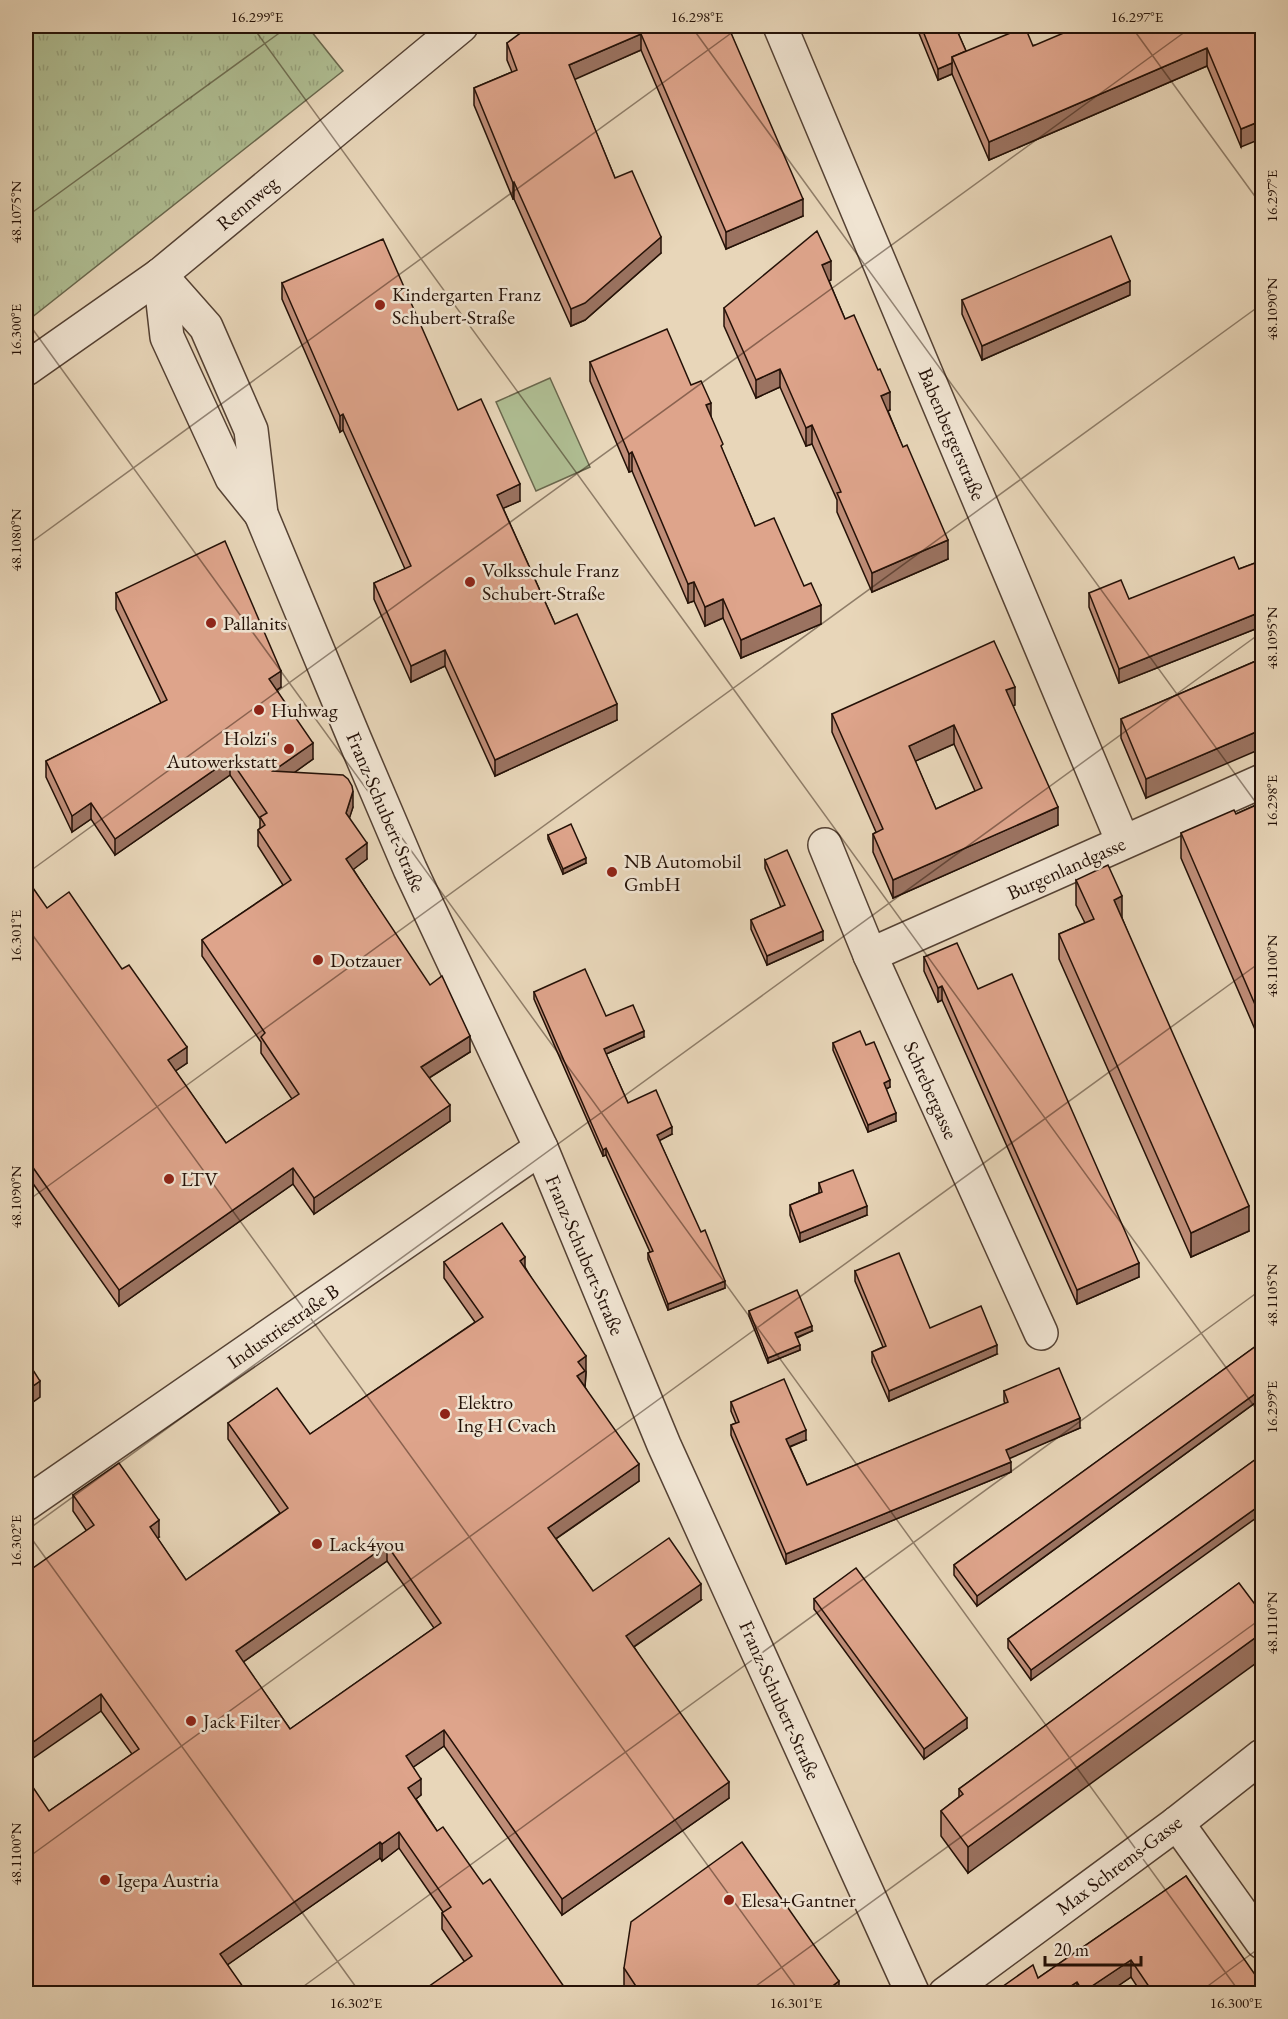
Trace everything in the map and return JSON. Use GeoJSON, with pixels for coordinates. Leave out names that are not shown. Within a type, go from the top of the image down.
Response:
{"type":"FeatureCollection","features":[{"type":"Feature","properties":{"kind":"street","name":"Rennweg"},"geometry":{"type":"LineString","coordinates":[[26,369],[160,275],[460,26]]}},
{"type":"Feature","properties":{"kind":"street","name":"Babenbergerstraße"},"geometry":{"type":"LineString","coordinates":[[780,26],[1123,843]]}},
{"type":"Feature","properties":{"kind":"street","name":"Franz-Schubert-Straße"},"geometry":{"type":"LineString","coordinates":[[160,275],[206,327],[251,430],[261,514],[410,869],[541,1148],[664,1445],[913,1994]]}},
{"type":"Feature","properties":{"kind":"street","name":"Burgenlandgasse"},"geometry":{"type":"LineString","coordinates":[[870,956],[1263,782]]}},
{"type":"Feature","properties":{"kind":"street","name":"Schrebergasse"},"geometry":{"type":"LineString","coordinates":[[825,845],[870,956],[1041,1333]]}},
{"type":"Feature","properties":{"kind":"street","name":"Industriestraße B"},"geometry":{"type":"LineString","coordinates":[[26,1504],[541,1148]]}},
{"type":"Feature","properties":{"kind":"street","name":"Max Schrems-Gasse"},"geometry":{"type":"LineString","coordinates":[[945,1994],[1177,1823],[1263,1756]]}},
{"type":"Feature","properties":{"kind":"street"},"geometry":{"type":"LineString","coordinates":[[1177,1823],[1263,1942]]}},
{"type":"Feature","properties":{"kind":"green space"},"geometry":{"type":"Polygon","coordinates":[[[26,26],[307,26],[343,71],[26,322],[26,26]]]}},
{"type":"Feature","properties":{"kind":"green space"},"geometry":{"type":"Polygon","coordinates":[[[550,378],[590,467],[536,491],[496,402],[550,378]]]}},
{"type":"Feature","properties":{"kind":"building"},"geometry":{"type":"Polygon","coordinates":[[[530,26],[728,26],[803,199],[726,232],[641,34],[569,65],[615,178],[632,171],[661,237],[585,303],[571,309],[513,183],[474,88],[517,70],[507,43],[530,26]]]}},
{"type":"Feature","properties":{"kind":"building"},"geometry":{"type":"Polygon","coordinates":[[[921,26],[955,26],[966,51],[952,57],[952,63],[938,69],[921,26]]]}},
{"type":"Feature","properties":{"kind":"building"},"geometry":{"type":"Polygon","coordinates":[[[1080,26],[1263,26],[1263,120],[1241,129],[1207,48],[989,142],[952,57],[1025,27],[1033,46],[1080,26]]]}},
{"type":"Feature","properties":{"kind":"building"},"geometry":{"type":"Polygon","coordinates":[[[817,231],[831,261],[822,265],[845,319],[854,315],[878,370],[880,369],[890,392],[881,396],[903,447],[907,445],[948,540],[872,573],[837,493],[841,492],[812,425],[806,428],[780,369],[756,380],[724,308],[817,231]]]}},
{"type":"Feature","properties":{"kind":"building"},"geometry":{"type":"Polygon","coordinates":[[[1111,236],[1130,281],[982,346],[962,300],[1111,236]]]}},
{"type":"Feature","properties":{"kind":"building"},"geometry":{"type":"Polygon","coordinates":[[[383,239],[458,410],[481,399],[520,484],[497,495],[555,624],[577,614],[617,704],[495,760],[445,650],[411,666],[374,583],[411,566],[343,414],[340,416],[282,283],[383,239]]]}},
{"type":"Feature","properties":{"kind":"building"},"geometry":{"type":"Polygon","coordinates":[[[667,329],[691,385],[701,381],[711,403],[706,405],[755,526],[774,518],[804,586],[811,583],[821,605],[741,640],[723,599],[705,607],[694,582],[688,584],[632,452],[629,454],[590,362],[667,329]]]}},
{"type":"Feature","properties":{"kind":"building"},"geometry":{"type":"Polygon","coordinates":[[[225,541],[281,671],[269,679],[313,743],[273,771],[343,775],[348,779],[353,791],[346,813],[367,843],[346,859],[430,985],[442,976],[470,1036],[421,1067],[450,1105],[314,1198],[293,1168],[119,1290],[26,1160],[26,878],[47,908],[69,892],[122,969],[129,965],[187,1047],[168,1060],[226,1143],[299,1094],[261,1037],[265,1033],[202,940],[291,880],[258,830],[265,825],[260,817],[267,813],[230,759],[115,839],[91,803],[72,816],[46,761],[167,700],[116,593],[225,541]]]}},
{"type":"Feature","properties":{"kind":"building"},"geometry":{"type":"Polygon","coordinates":[[[1234,557],[1239,569],[1263,560],[1263,611],[1119,669],[1089,593],[1121,580],[1129,599],[1234,557]]]}},
{"type":"Feature","properties":{"kind":"building"},"geometry":{"type":"Polygon","coordinates":[[[994,641],[1015,687],[1006,690],[1058,807],[893,880],[873,834],[883,829],[832,714],[994,641]],[[954,725],[909,746],[936,809],[982,788],[954,725]]]}},
{"type":"Feature","properties":{"kind":"building"},"geometry":{"type":"Polygon","coordinates":[[[1263,658],[1263,729],[1146,779],[1121,719],[1263,658]]]}},
{"type":"Feature","properties":{"kind":"building"},"geometry":{"type":"Polygon","coordinates":[[[1263,802],[1263,1023],[1181,833],[1234,810],[1236,814],[1263,802]]]}},
{"type":"Feature","properties":{"kind":"building"},"geometry":{"type":"Polygon","coordinates":[[[571,824],[586,858],[563,869],[548,835],[571,824]]]}},
{"type":"Feature","properties":{"kind":"building"},"geometry":{"type":"Polygon","coordinates":[[[787,850],[823,931],[767,956],[751,920],[785,905],[765,860],[787,850]]]}},
{"type":"Feature","properties":{"kind":"building"},"geometry":{"type":"Polygon","coordinates":[[[1108,865],[1122,896],[1114,900],[1249,1206],[1191,1233],[1059,934],[1094,919],[1076,880],[1108,865]]]}},
{"type":"Feature","properties":{"kind":"building"},"geometry":{"type":"Polygon","coordinates":[[[957,943],[978,989],[1012,974],[1139,1263],[1077,1290],[942,986],[938,988],[924,957],[957,943]]]}},
{"type":"Feature","properties":{"kind":"building"},"geometry":{"type":"Polygon","coordinates":[[[585,969],[606,1016],[633,1005],[644,1031],[604,1049],[628,1103],[656,1090],[672,1127],[657,1135],[701,1232],[705,1230],[725,1281],[668,1304],[648,1253],[653,1251],[606,1148],[603,1150],[534,992],[585,969]]]}},
{"type":"Feature","properties":{"kind":"building"},"geometry":{"type":"Polygon","coordinates":[[[860,1031],[866,1045],[874,1042],[890,1080],[884,1083],[896,1113],[868,1125],[833,1043],[860,1031]]]}},
{"type":"Feature","properties":{"kind":"building"},"geometry":{"type":"Polygon","coordinates":[[[853,1170],[867,1206],[800,1233],[790,1205],[822,1192],[819,1183],[853,1170]]]}},
{"type":"Feature","properties":{"kind":"building"},"geometry":{"type":"Polygon","coordinates":[[[502,1223],[525,1257],[520,1261],[586,1356],[578,1362],[585,1371],[577,1376],[639,1464],[548,1528],[593,1591],[669,1538],[701,1584],[626,1636],[729,1782],[562,1899],[444,1730],[406,1756],[421,1779],[408,1788],[437,1831],[443,1827],[483,1884],[490,1879],[569,1994],[418,1994],[472,1956],[442,1913],[451,1907],[399,1832],[382,1844],[380,1842],[220,1954],[248,1994],[26,1994],[26,1777],[49,1811],[139,1749],[101,1694],[26,1747],[26,1573],[94,1525],[73,1495],[119,1463],[159,1520],[150,1527],[186,1580],[288,1508],[228,1423],[277,1388],[310,1434],[483,1317],[444,1262],[502,1223]],[[387,1545],[236,1651],[290,1729],[441,1623],[387,1545]]]}},
{"type":"Feature","properties":{"kind":"building"},"geometry":{"type":"Polygon","coordinates":[[[899,1253],[930,1328],[981,1306],[997,1345],[889,1391],[872,1352],[886,1346],[855,1271],[899,1253]]]}},
{"type":"Feature","properties":{"kind":"building"},"geometry":{"type":"Polygon","coordinates":[[[797,1290],[812,1326],[795,1333],[800,1345],[768,1358],[749,1311],[797,1290]]]}},
{"type":"Feature","properties":{"kind":"building"},"geometry":{"type":"Polygon","coordinates":[[[1263,1341],[1263,1388],[977,1596],[954,1565],[1263,1341]]]}},
{"type":"Feature","properties":{"kind":"building"},"geometry":{"type":"Polygon","coordinates":[[[26,1359],[40,1381],[26,1391],[26,1359]]]}},
{"type":"Feature","properties":{"kind":"building"},"geometry":{"type":"Polygon","coordinates":[[[1059,1368],[1080,1418],[1006,1450],[1011,1462],[786,1554],[731,1425],[739,1422],[731,1402],[784,1379],[806,1430],[786,1439],[807,1485],[1008,1402],[1004,1391],[1059,1368]]]}},
{"type":"Feature","properties":{"kind":"building"},"geometry":{"type":"Polygon","coordinates":[[[1263,1454],[1263,1503],[1031,1670],[1008,1639],[1263,1454]]]}},
{"type":"Feature","properties":{"kind":"building"},"geometry":{"type":"Polygon","coordinates":[[[856,1568],[967,1718],[924,1749],[814,1599],[856,1568]]]}},
{"type":"Feature","properties":{"kind":"building"},"geometry":{"type":"Polygon","coordinates":[[[1239,1583],[1263,1615],[1263,1632],[968,1847],[941,1811],[963,1794],[959,1789],[1239,1583]]]}},
{"type":"Feature","properties":{"kind":"building","name":"Elesa+Gantner"},"geometry":{"type":"Polygon","coordinates":[[[742,1842],[839,1981],[822,1994],[641,1994],[624,1968],[631,1922],[742,1842]]]}},
{"type":"Feature","properties":{"kind":"building"},"geometry":{"type":"Polygon","coordinates":[[[1186,1876],[1263,1986],[1263,1994],[1154,1994],[1131,1960],[1083,1992],[1077,1982],[1059,1994],[992,1994],[1033,1965],[1038,1978],[1186,1876]]]}},
{"type":"Feature","properties":{"kind":"place","name":"Kindergarten Franz Schubert-Straße"},"geometry":{"type":"Point","coordinates":[380,305]}},
{"type":"Feature","properties":{"kind":"place","name":"Volksschule Franz Schubert-Straße"},"geometry":{"type":"Point","coordinates":[470,582]}},
{"type":"Feature","properties":{"kind":"place","name":"Pallanits"},"geometry":{"type":"Point","coordinates":[211,623]}},
{"type":"Feature","properties":{"kind":"place","name":"Huhwag"},"geometry":{"type":"Point","coordinates":[259,710]}},
{"type":"Feature","properties":{"kind":"place","name":"Holzi's Autowerkstatt"},"geometry":{"type":"Point","coordinates":[289,749]}},
{"type":"Feature","properties":{"kind":"place","name":"NB Automobil GmbH"},"geometry":{"type":"Point","coordinates":[612,872]}},
{"type":"Feature","properties":{"kind":"place","name":"Dotzauer"},"geometry":{"type":"Point","coordinates":[318,960]}},
{"type":"Feature","properties":{"kind":"place","name":"LTV"},"geometry":{"type":"Point","coordinates":[169,1179]}},
{"type":"Feature","properties":{"kind":"place","name":"Elektro Ing H Cvach"},"geometry":{"type":"Point","coordinates":[445,1414]}},
{"type":"Feature","properties":{"kind":"place","name":"Lack4you"},"geometry":{"type":"Point","coordinates":[317,1544]}},
{"type":"Feature","properties":{"kind":"place","name":"Jack Filter"},"geometry":{"type":"Point","coordinates":[191,1721]}},
{"type":"Feature","properties":{"kind":"place","name":"Igepa Austria"},"geometry":{"type":"Point","coordinates":[105,1880]}},
{"type":"Feature","properties":{"kind":"place","name":"Elesa+Gantner"},"geometry":{"type":"Point","coordinates":[729,1900]}}]}
